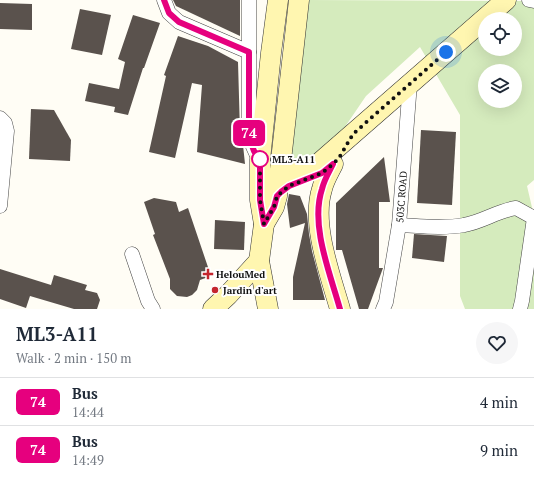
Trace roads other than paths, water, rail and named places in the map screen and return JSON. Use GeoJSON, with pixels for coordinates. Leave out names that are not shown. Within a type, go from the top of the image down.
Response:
{"type":"FeatureCollection","features":[{"type":"Feature","properties":{"kind":"street"},"geometry":{"type":"LineString","coordinates":[[164,0],[169,13],[179,22],[249,52]]}},
{"type":"Feature","properties":{"kind":"street"},"geometry":{"type":"LineString","coordinates":[[249,0],[249,132],[254,151],[260,160]]}},
{"type":"Feature","properties":{"kind":"street"},"geometry":{"type":"LineString","coordinates":[[267,309],[259,261],[264,224],[260,200],[260,160],[278,0]]}},
{"type":"Feature","properties":{"kind":"street"},"geometry":{"type":"LineString","coordinates":[[264,224],[274,207],[277,196],[299,0]]}},
{"type":"Feature","properties":{"kind":"street"},"geometry":{"type":"LineString","coordinates":[[281,159],[287,169],[300,173],[324,160],[336,147],[353,134],[506,0]]}},
{"type":"Feature","properties":{"kind":"street"},"geometry":{"type":"LineString","coordinates":[[529,0],[534,1]]}},
{"type":"Feature","properties":{"kind":"street","name":"503C ROAD"},"geometry":{"type":"LineString","coordinates":[[384,309],[399,225],[410,83]]}},
{"type":"Feature","properties":{"kind":"street"},"geometry":{"type":"LineString","coordinates":[[0,118],[5,123],[7,132],[0,206]]}},
{"type":"Feature","properties":{"kind":"street"},"geometry":{"type":"LineString","coordinates":[[277,196],[289,186],[322,173],[339,158],[353,134]]}},
{"type":"Feature","properties":{"kind":"street"},"geometry":{"type":"LineString","coordinates":[[333,164],[325,178],[321,190],[318,221],[322,242],[340,309]]}},
{"type":"Feature","properties":{"kind":"street"},"geometry":{"type":"LineString","coordinates":[[399,225],[463,226],[478,222],[504,209],[516,208],[534,218],[520,309]]}},
{"type":"Feature","properties":{"kind":"street"},"geometry":{"type":"LineString","coordinates":[[132,254],[148,300],[153,309]]}},
{"type":"Feature","properties":{"kind":"street"},"geometry":{"type":"LineString","coordinates":[[213,309],[259,261]]}},
{"type":"Feature","properties":{"kind":"street"},"geometry":{"type":"LineString","coordinates":[[228,295],[236,294],[251,296],[258,300],[267,309]]}},
{"type":"Feature","properties":{"kind":"place","name":"ML3-A11"},"geometry":{"type":"Point","coordinates":[260,159]}},
{"type":"Feature","properties":{"kind":"place","name":"HelouMed"},"geometry":{"type":"Point","coordinates":[208,274]}},
{"type":"Feature","properties":{"kind":"place","name":"Jardin d'art"},"geometry":{"type":"Point","coordinates":[215,290]}}]}
